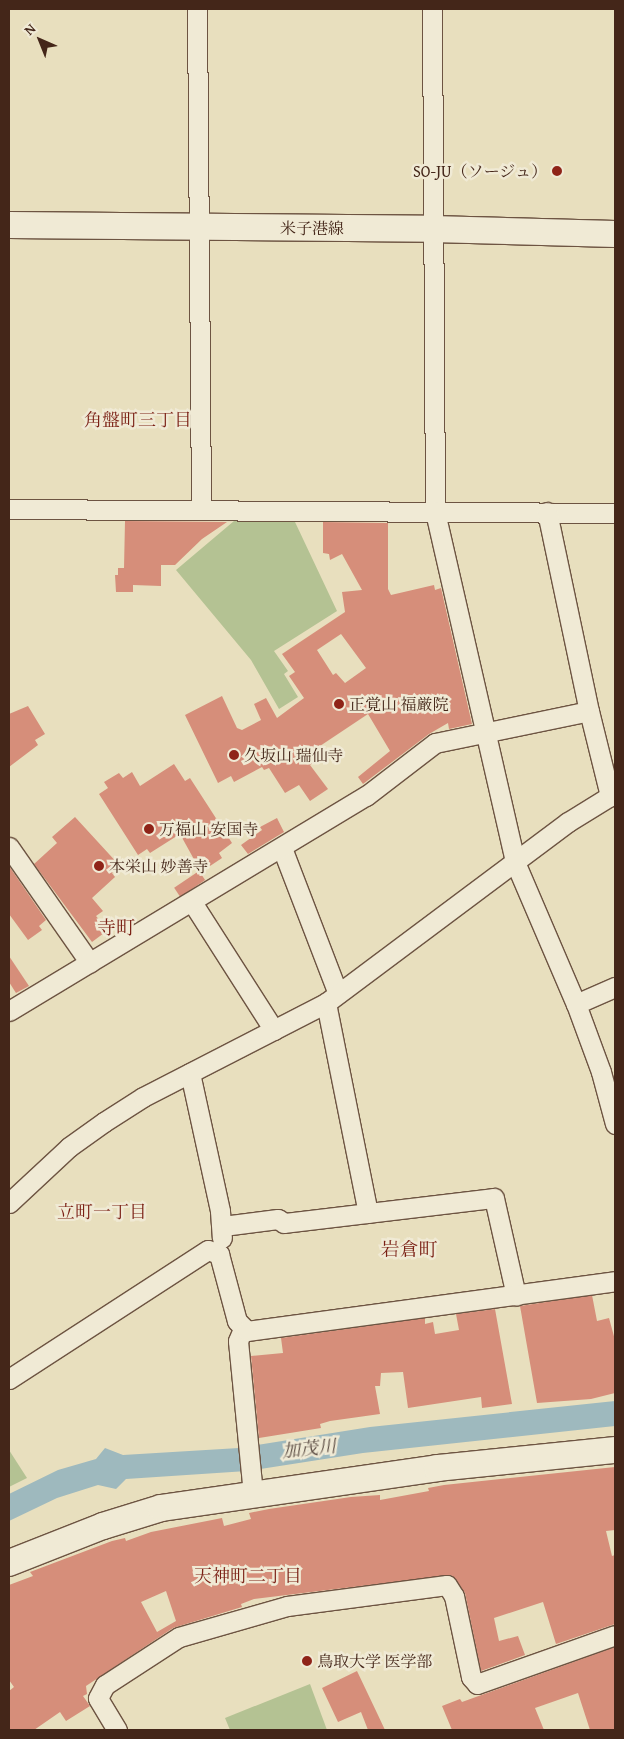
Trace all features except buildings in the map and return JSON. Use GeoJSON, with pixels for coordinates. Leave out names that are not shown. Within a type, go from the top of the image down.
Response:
{"type":"FeatureCollection","features":[{"type":"Feature","properties":{"kind":"street"},"geometry":{"type":"LineString","coordinates":[[197,9],[197,227],[201,509]]}},
{"type":"Feature","properties":{"kind":"street"},"geometry":{"type":"LineString","coordinates":[[432,9],[435,512],[515,862],[576,1004],[614,1115]]}},
{"type":"Feature","properties":{"kind":"street","name":"米子港線"},"geometry":{"type":"LineString","coordinates":[[9,225],[432,229],[615,234]]}},
{"type":"Feature","properties":{"kind":"street"},"geometry":{"type":"LineString","coordinates":[[9,508],[615,513]]}},
{"type":"Feature","properties":{"kind":"street"},"geometry":{"type":"LineString","coordinates":[[9,1203],[69,1147],[104,1122],[190,1073],[332,999],[568,822],[613,794],[590,711],[546,512]]}},
{"type":"Feature","properties":{"kind":"street"},"geometry":{"type":"LineString","coordinates":[[9,1011],[366,796],[435,743],[590,711]]}},
{"type":"Feature","properties":{"kind":"street"},"geometry":{"type":"LineString","coordinates":[[9,847],[90,962]]}},
{"type":"Feature","properties":{"kind":"street"},"geometry":{"type":"LineString","coordinates":[[282,848],[332,999],[368,1213]]}},
{"type":"Feature","properties":{"kind":"street"},"geometry":{"type":"LineString","coordinates":[[192,902],[274,1030]]}},
{"type":"Feature","properties":{"kind":"street"},"geometry":{"type":"LineString","coordinates":[[576,1004],[615,987]]}},
{"type":"Feature","properties":{"kind":"street"},"geometry":{"type":"LineString","coordinates":[[190,1073],[223,1226],[216,1251],[220,1257],[237,1321],[243,1329],[252,1331],[615,1281]]}},
{"type":"Feature","properties":{"kind":"street"},"geometry":{"type":"LineString","coordinates":[[223,1226],[368,1213],[494,1198],[516,1296]]}},
{"type":"Feature","properties":{"kind":"street"},"geometry":{"type":"LineString","coordinates":[[9,1379],[205,1251],[216,1251]]}},
{"type":"Feature","properties":{"kind":"street"},"geometry":{"type":"LineString","coordinates":[[243,1329],[238,1341],[253,1485]]}},
{"type":"Feature","properties":{"kind":"street"},"geometry":{"type":"LineString","coordinates":[[9,1563],[103,1526],[161,1508],[253,1485],[615,1450]]}},
{"type":"Feature","properties":{"kind":"street"},"geometry":{"type":"LineString","coordinates":[[117,1730],[98,1698],[105,1685],[178,1637],[287,1606],[447,1585],[454,1596],[471,1677],[478,1684],[615,1635]]}},
{"type":"Feature","properties":{"kind":"green space"},"geometry":{"type":"Polygon","coordinates":[[[234,521],[295,522],[337,611],[274,651],[288,671],[284,674],[298,697],[279,709],[251,660],[176,570],[234,521]]]}},
{"type":"Feature","properties":{"kind":"green space"},"geometry":{"type":"Polygon","coordinates":[[[9,1450],[27,1478],[9,1487],[9,1450]]]}},
{"type":"Feature","properties":{"kind":"green space"},"geometry":{"type":"Polygon","coordinates":[[[310,1684],[327,1730],[230,1730],[225,1718],[310,1684]]]}},
{"type":"Feature","properties":{"kind":"water","name":"加茂川"},"geometry":{"type":"Polygon","coordinates":[[[615,1401],[615,1426],[363,1453],[247,1471],[126,1479],[116,1489],[98,1485],[57,1498],[9,1521],[9,1494],[58,1470],[96,1459],[105,1448],[123,1455],[239,1448],[370,1427],[615,1401]]]}},
{"type":"Feature","properties":{"kind":"place","name":"SO-JU（ソージュ）"},"geometry":{"type":"Point","coordinates":[557,171]}},
{"type":"Feature","properties":{"kind":"place","name":"正覚山 福厳院"},"geometry":{"type":"Point","coordinates":[339,704]}},
{"type":"Feature","properties":{"kind":"place","name":"久坂山 瑞仙寺"},"geometry":{"type":"Point","coordinates":[234,755]}},
{"type":"Feature","properties":{"kind":"place","name":"万福山 安国寺"},"geometry":{"type":"Point","coordinates":[149,829]}},
{"type":"Feature","properties":{"kind":"place","name":"本栄山 妙善寺"},"geometry":{"type":"Point","coordinates":[99,866]}},
{"type":"Feature","properties":{"kind":"place","name":"鳥取大学 医学部"},"geometry":{"type":"Point","coordinates":[307,1661]}},
{"type":"Feature","properties":{"kind":"district","name":"角盤町三丁目"},"geometry":{"type":"Point","coordinates":[138,420]}},
{"type":"Feature","properties":{"kind":"district","name":"寺町"},"geometry":{"type":"Point","coordinates":[116,928]}},
{"type":"Feature","properties":{"kind":"district","name":"立町一丁目"},"geometry":{"type":"Point","coordinates":[102,1212]}},
{"type":"Feature","properties":{"kind":"district","name":"岩倉町"},"geometry":{"type":"Point","coordinates":[409,1250]}},
{"type":"Feature","properties":{"kind":"district","name":"天神町二丁目"},"geometry":{"type":"Point","coordinates":[248,1576]}}]}
